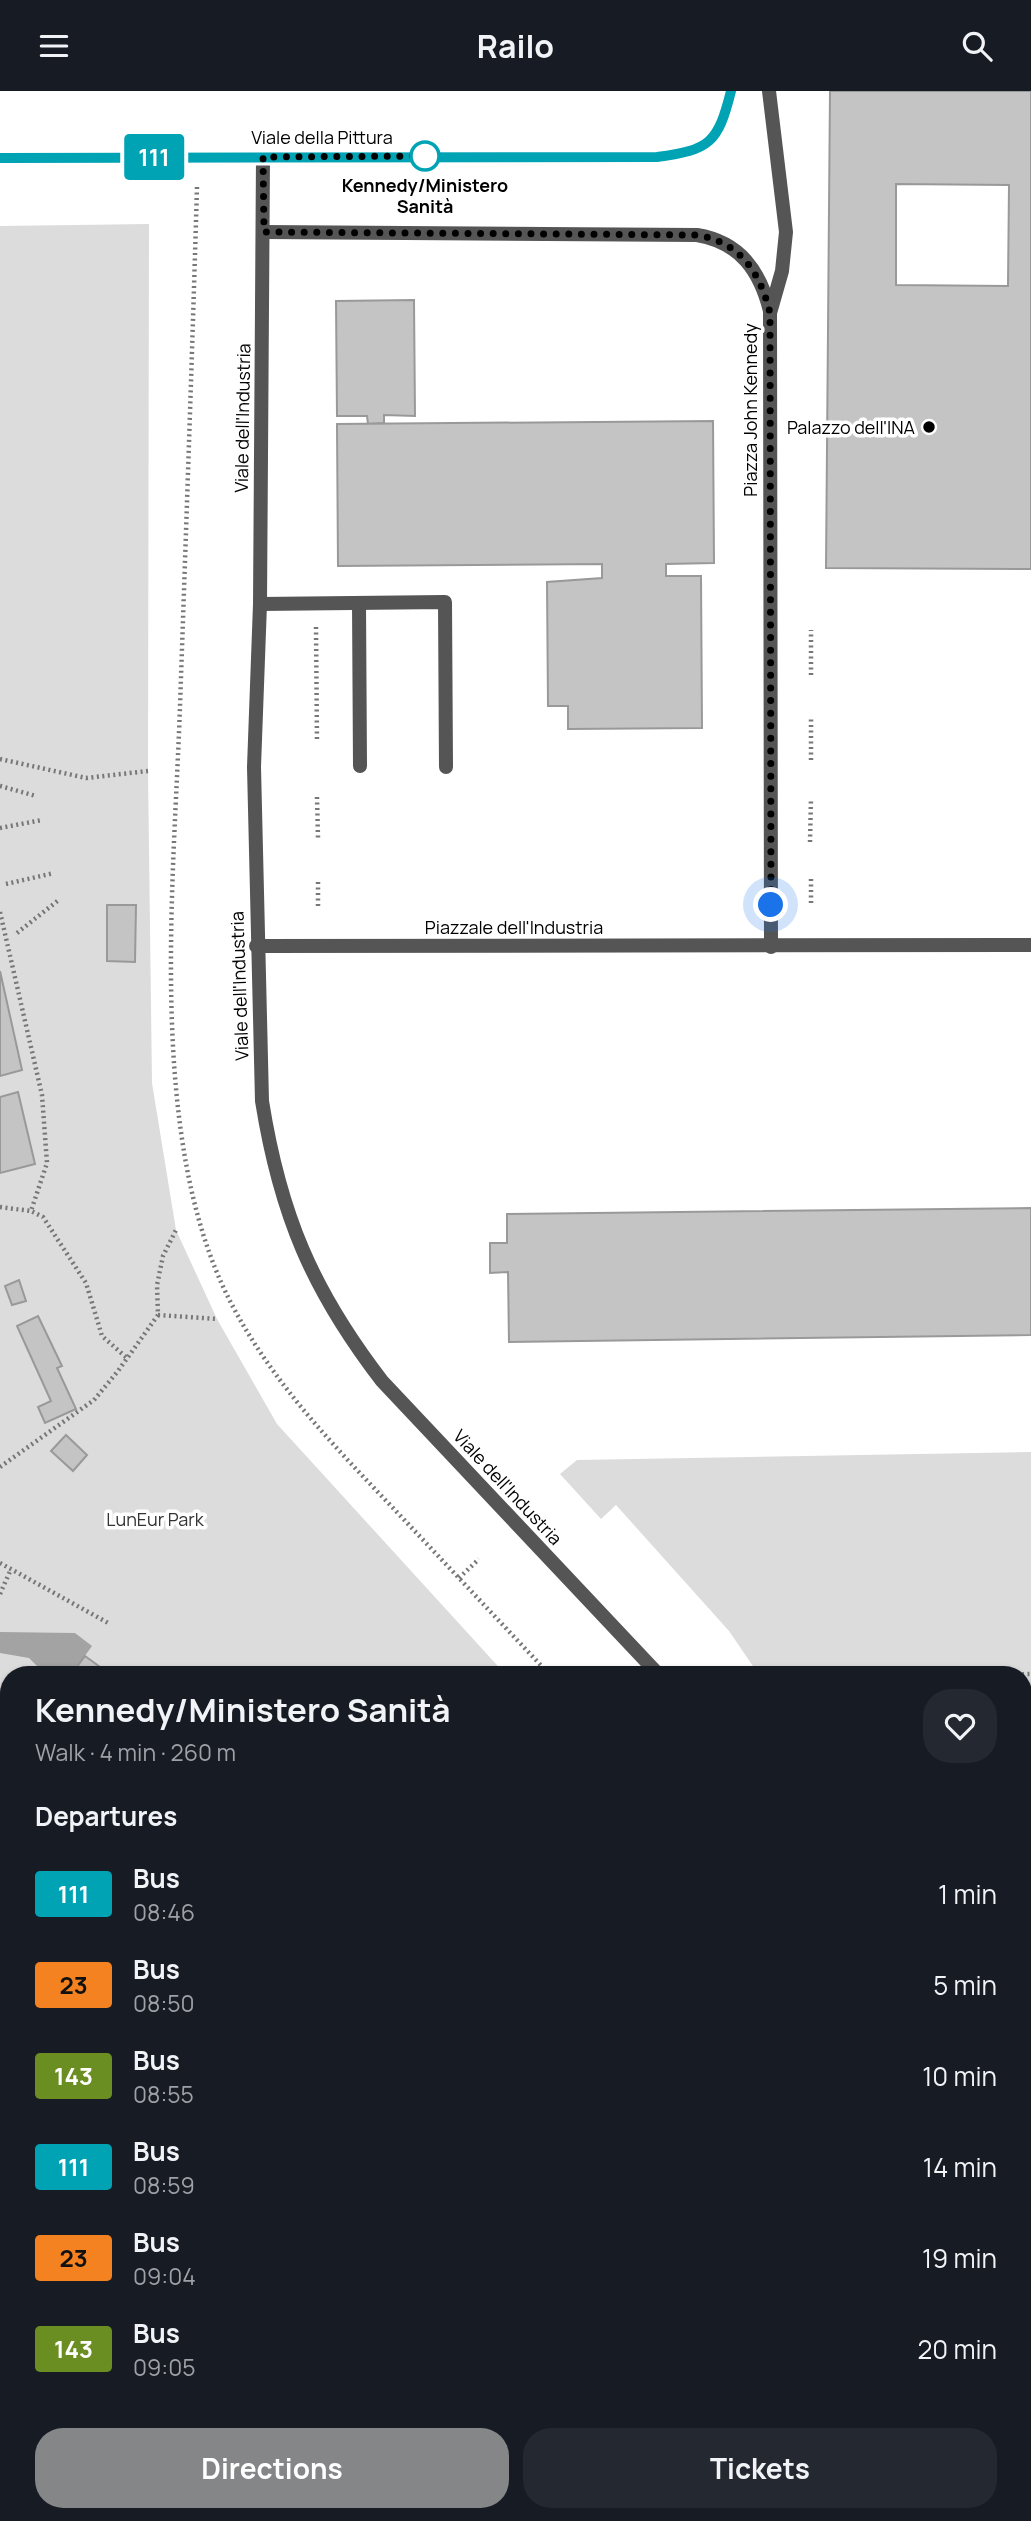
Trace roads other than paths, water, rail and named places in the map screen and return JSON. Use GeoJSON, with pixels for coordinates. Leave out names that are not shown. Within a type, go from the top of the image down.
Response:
{"type":"FeatureCollection","features":[{"type":"Feature","properties":{"kind":"street","name":"Viale della Pittura"},"geometry":{"type":"LineString","coordinates":[[0,158],[657,157],[689,153],[705,147],[721,126],[731,91]]}},
{"type":"Feature","properties":{"kind":"street","name":"Piazza John Kennedy"},"geometry":{"type":"LineString","coordinates":[[769,91],[786,232],[782,271],[770,313],[771,947]]}},
{"type":"Feature","properties":{"kind":"street","name":"Viale dell'Industria"},"geometry":{"type":"LineString","coordinates":[[263,157],[260,604],[254,767],[256,946],[262,1101],[270,1151],[295,1238],[331,1309],[382,1381],[651,1666]]}},
{"type":"Feature","properties":{"kind":"street"},"geometry":{"type":"LineString","coordinates":[[264,232],[697,235],[724,243],[744,257],[756,272],[770,313]]}},
{"type":"Feature","properties":{"kind":"street"},"geometry":{"type":"LineString","coordinates":[[260,604],[445,602],[446,767]]}},
{"type":"Feature","properties":{"kind":"street"},"geometry":{"type":"LineString","coordinates":[[359,603],[360,766]]}},
{"type":"Feature","properties":{"kind":"street","name":"Piazzale dell'Industria"},"geometry":{"type":"LineString","coordinates":[[256,946],[1031,945]]}},
{"type":"Feature","properties":{"kind":"place","name":"Kennedy/Ministero Sanità"},"geometry":{"type":"Point","coordinates":[425,156]}},
{"type":"Feature","properties":{"kind":"place","name":"Palazzo dell'INA"},"geometry":{"type":"Point","coordinates":[929,427]}},
{"type":"Feature","properties":{"kind":"park label","name":"LunEur Park"},"geometry":{"type":"Point","coordinates":[155,1519]}}]}
